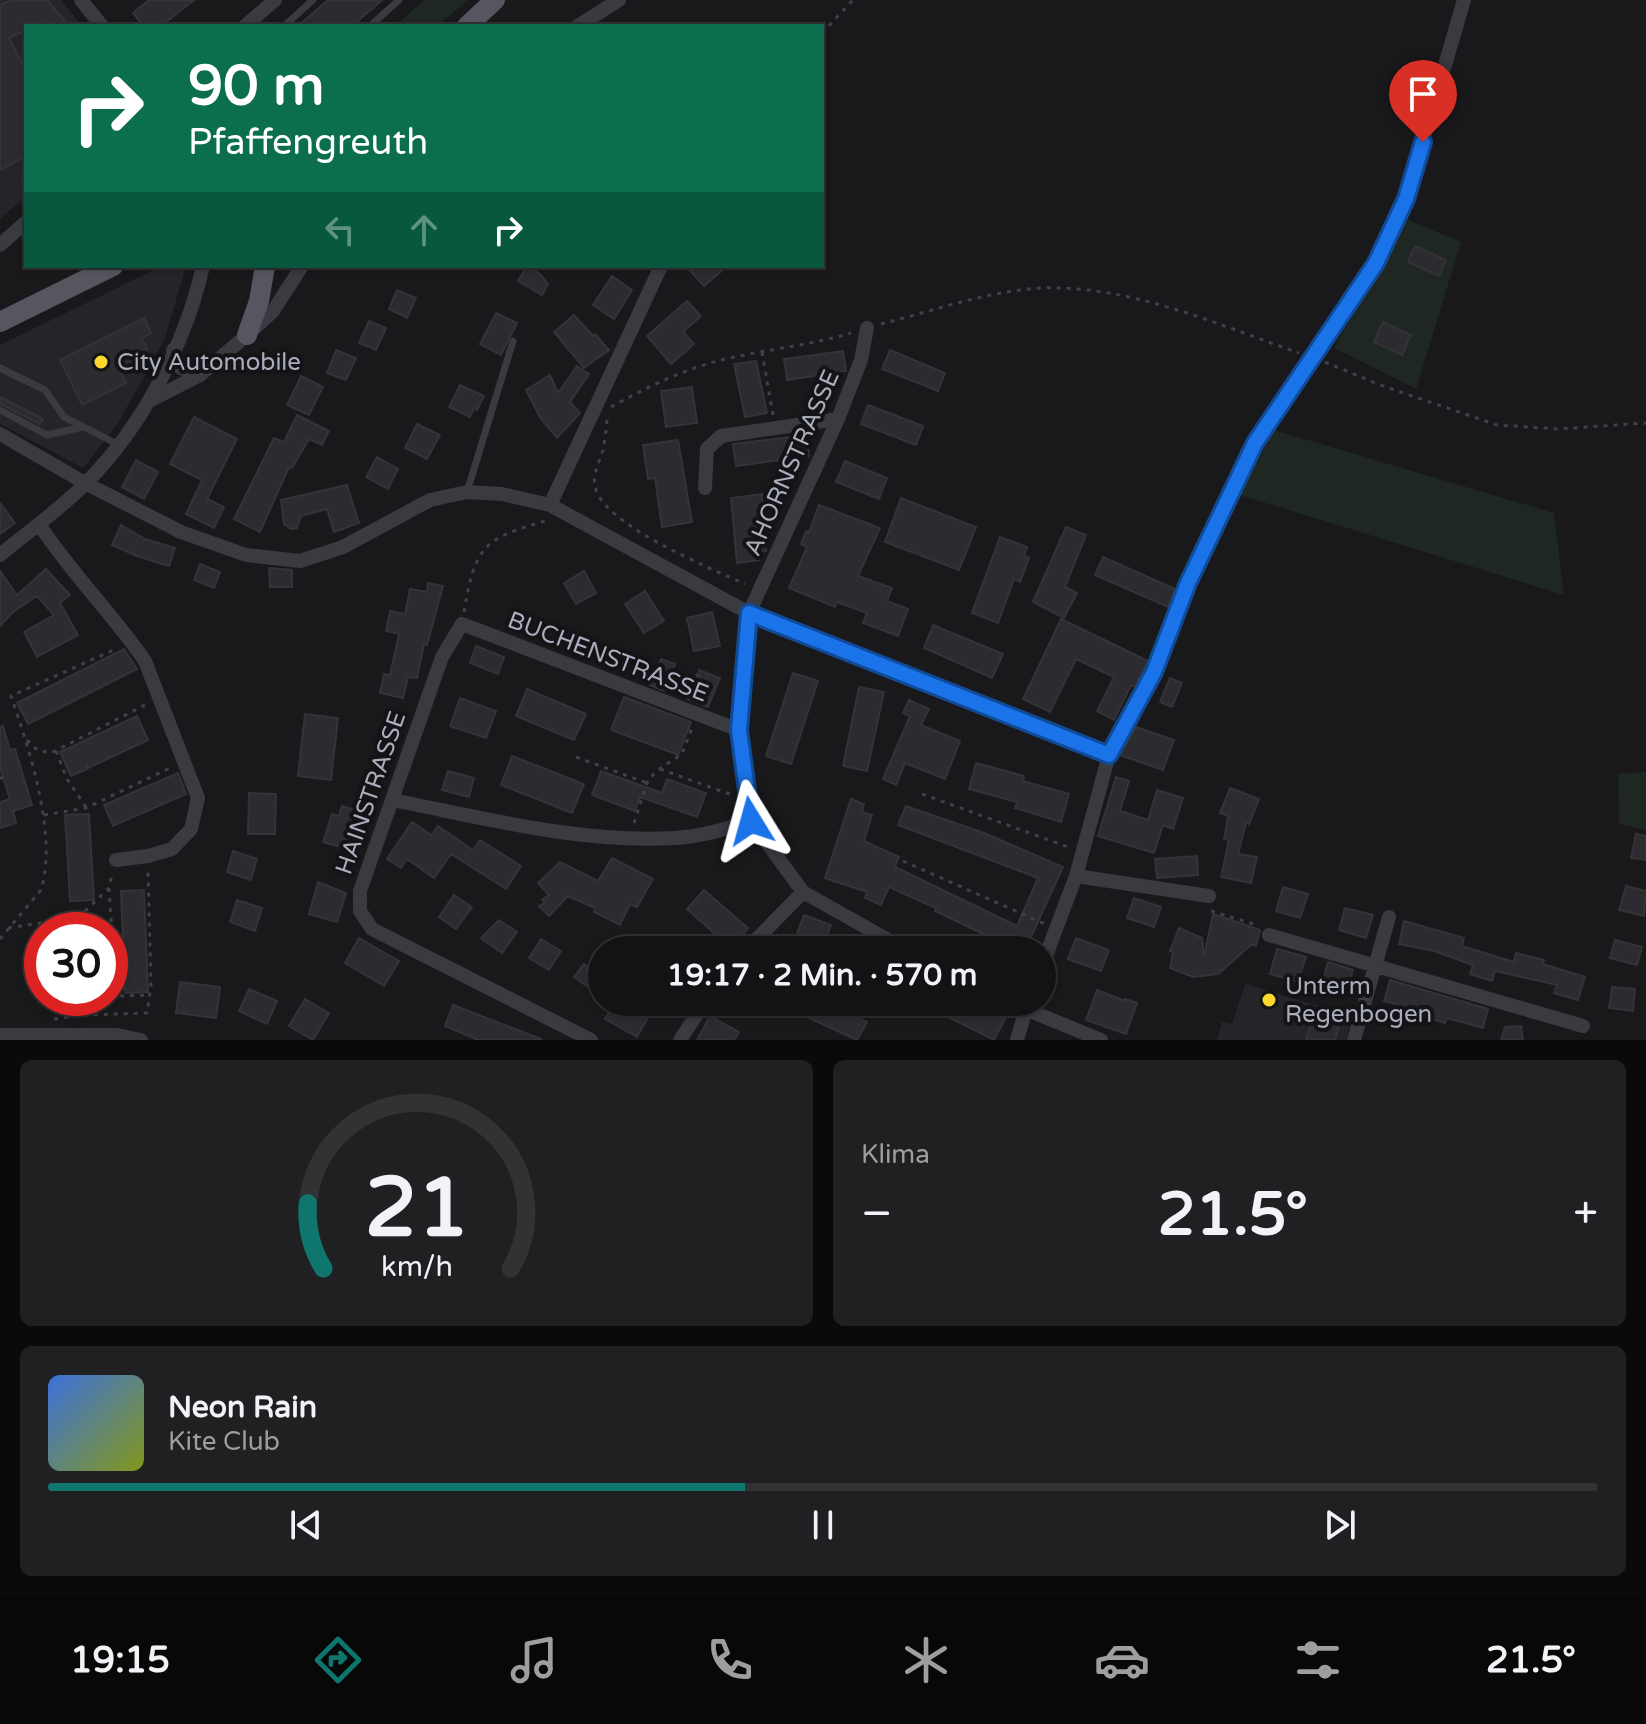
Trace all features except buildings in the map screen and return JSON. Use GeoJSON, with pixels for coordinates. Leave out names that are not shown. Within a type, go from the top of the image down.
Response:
{"type":"FeatureCollection","features":[{"type":"Feature","properties":{"kind":"main road"},"geometry":{"type":"LineString","coordinates":[[469,24],[495,0]]}},
{"type":"Feature","properties":{"kind":"main road"},"geometry":{"type":"LineString","coordinates":[[0,322],[109,268]]}},
{"type":"Feature","properties":{"kind":"main road"},"geometry":{"type":"LineString","coordinates":[[247,335],[259,301],[265,268]]}},
{"type":"Feature","properties":{"kind":"street"},"geometry":{"type":"LineString","coordinates":[[81,0],[100,24]]}},
{"type":"Feature","properties":{"kind":"street"},"geometry":{"type":"LineString","coordinates":[[253,23],[275,0]]}},
{"type":"Feature","properties":{"kind":"street"},"geometry":{"type":"LineString","coordinates":[[581,24],[619,0]]}},
{"type":"Feature","properties":{"kind":"street"},"geometry":{"type":"LineString","coordinates":[[1053,936],[1076,876],[1109,755],[1154,672],[1188,583],[1255,443],[1376,263],[1406,199],[1464,0]]}},
{"type":"Feature","properties":{"kind":"street"},"geometry":{"type":"LineString","coordinates":[[0,245],[24,224]]}},
{"type":"Feature","properties":{"kind":"street"},"geometry":{"type":"LineString","coordinates":[[0,555],[85,483],[149,401],[196,299],[203,268]]}},
{"type":"Feature","properties":{"kind":"street"},"geometry":{"type":"LineString","coordinates":[[149,401],[200,375],[247,335],[273,311],[301,268]]}},
{"type":"Feature","properties":{"kind":"street"},"geometry":{"type":"LineString","coordinates":[[550,505],[660,268]]}},
{"type":"Feature","properties":{"kind":"street","name":"AHORNSTRASSE"},"geometry":{"type":"LineString","coordinates":[[749,613],[838,419],[861,360],[867,328]]}},
{"type":"Feature","properties":{"kind":"street"},"geometry":{"type":"LineString","coordinates":[[173,350],[181,368],[200,375]]}},
{"type":"Feature","properties":{"kind":"street"},"geometry":{"type":"LineString","coordinates":[[705,488],[707,449],[721,436],[838,419]]}},
{"type":"Feature","properties":{"kind":"street"},"geometry":{"type":"LineString","coordinates":[[0,434],[85,483],[181,532],[246,555],[300,561],[343,547],[430,500],[467,492],[502,494],[550,505],[749,613],[1109,755]]}},
{"type":"Feature","properties":{"kind":"street"},"geometry":{"type":"LineString","coordinates":[[39,524],[58,554],[145,661],[198,798],[191,829],[172,849],[116,860]]}},
{"type":"Feature","properties":{"kind":"street"},"geometry":{"type":"LineString","coordinates":[[749,613],[739,730],[751,821],[803,892],[881,936]]}},
{"type":"Feature","properties":{"kind":"street","name":"BUCHENSTRASSE"},"geometry":{"type":"LineString","coordinates":[[462,624],[739,730]]}},
{"type":"Feature","properties":{"kind":"street","name":"HAINSTRASSE"},"geometry":{"type":"LineString","coordinates":[[462,624],[442,657],[360,891],[360,911],[372,929],[591,1040]]}},
{"type":"Feature","properties":{"kind":"street"},"geometry":{"type":"LineString","coordinates":[[392,800],[566,834],[630,838],[675,838],[713,833],[751,821]]}},
{"type":"Feature","properties":{"kind":"street"},"geometry":{"type":"LineString","coordinates":[[1076,876],[1209,896]]}},
{"type":"Feature","properties":{"kind":"street"},"geometry":{"type":"LineString","coordinates":[[760,936],[803,892]]}},
{"type":"Feature","properties":{"kind":"street"},"geometry":{"type":"LineString","coordinates":[[1354,1040],[1389,917]]}},
{"type":"Feature","properties":{"kind":"street"},"geometry":{"type":"LineString","coordinates":[[1269,935],[1583,1026]]}},
{"type":"Feature","properties":{"kind":"street"},"geometry":{"type":"LineString","coordinates":[[680,1040],[696,1016]]}},
{"type":"Feature","properties":{"kind":"street"},"geometry":{"type":"LineString","coordinates":[[1017,1040],[1024,1016]]}},
{"type":"Feature","properties":{"kind":"street"},"geometry":{"type":"LineString","coordinates":[[1049,1016],[1101,1040]]}},
{"type":"Feature","properties":{"kind":"street"},"geometry":{"type":"LineString","coordinates":[[0,1035],[117,1035],[141,1040]]}},
{"type":"Feature","properties":{"kind":"lane"},"geometry":{"type":"LineString","coordinates":[[286,24],[313,0]]}},
{"type":"Feature","properties":{"kind":"lane"},"geometry":{"type":"LineString","coordinates":[[372,24],[399,0]]}},
{"type":"Feature","properties":{"kind":"lane"},"geometry":{"type":"LineString","coordinates":[[467,492],[513,341]]}},
{"type":"Feature","properties":{"kind":"lane"},"geometry":{"type":"LineString","coordinates":[[0,368],[45,390],[64,417],[117,444]]}},
{"type":"Feature","properties":{"kind":"lane"},"geometry":{"type":"LineString","coordinates":[[0,410],[47,435],[83,427]]}},
{"type":"Feature","properties":{"kind":"path"},"geometry":{"type":"LineString","coordinates":[[824,31],[853,0]]}},
{"type":"Feature","properties":{"kind":"path"},"geometry":{"type":"LineString","coordinates":[[760,590],[650,537],[617,517],[601,502],[594,485],[595,469],[603,451],[606,410],[659,381],[726,359],[819,343],[991,296],[1041,288],[1107,291],[1175,310],[1497,425],[1558,429],[1646,423]]}},
{"type":"Feature","properties":{"kind":"path"},"geometry":{"type":"LineString","coordinates":[[762,352],[775,428]]}},
{"type":"Feature","properties":{"kind":"path"},"geometry":{"type":"LineString","coordinates":[[462,624],[470,578],[479,554],[494,539],[509,531],[568,515]]}},
{"type":"Feature","properties":{"kind":"path"},"geometry":{"type":"LineString","coordinates":[[0,939],[41,890],[45,838],[44,815],[25,736],[11,696],[132,642]]}},
{"type":"Feature","properties":{"kind":"path"},"geometry":{"type":"LineString","coordinates":[[25,736],[37,750],[51,753],[159,698]]}},
{"type":"Feature","properties":{"kind":"path"},"geometry":{"type":"LineString","coordinates":[[630,838],[647,783],[660,769],[682,754],[697,714]]}},
{"type":"Feature","properties":{"kind":"path"},"geometry":{"type":"LineString","coordinates":[[56,751],[67,779],[86,808]]}},
{"type":"Feature","properties":{"kind":"path"},"geometry":{"type":"LineString","coordinates":[[576,757],[647,783]]}},
{"type":"Feature","properties":{"kind":"path"},"geometry":{"type":"LineString","coordinates":[[44,815],[86,808],[183,762]]}},
{"type":"Feature","properties":{"kind":"path"},"geometry":{"type":"LineString","coordinates":[[660,769],[748,801]]}},
{"type":"Feature","properties":{"kind":"path"},"geometry":{"type":"LineString","coordinates":[[922,794],[1082,852]]}},
{"type":"Feature","properties":{"kind":"path"},"geometry":{"type":"LineString","coordinates":[[128,1014],[147,1013],[151,985],[148,856]]}},
{"type":"Feature","properties":{"kind":"path"},"geometry":{"type":"LineString","coordinates":[[116,860],[109,888],[116,993],[122,996],[149,995]]}},
{"type":"Feature","properties":{"kind":"path"},"geometry":{"type":"LineString","coordinates":[[903,861],[1056,929]]}},
{"type":"Feature","properties":{"kind":"path"},"geometry":{"type":"LineString","coordinates":[[84,912],[109,888]]}},
{"type":"Feature","properties":{"kind":"path"},"geometry":{"type":"LineString","coordinates":[[1209,896],[1209,910],[1264,927],[1269,935]]}},
{"type":"Feature","properties":{"kind":"path"},"geometry":{"type":"LineString","coordinates":[[8,928],[24,926]]}},
{"type":"Feature","properties":{"kind":"path"},"geometry":{"type":"LineString","coordinates":[[30,1036],[32,1022],[79,1016]]}},
{"type":"Feature","properties":{"kind":"shaded area"},"geometry":{"type":"Polygon","coordinates":[[[0,0],[61,0],[80,24],[24,24],[24,198],[0,219],[0,0]]]}},
{"type":"Feature","properties":{"kind":"shaded area"},"geometry":{"type":"Polygon","coordinates":[[[424,0],[468,0],[439,24],[397,24],[424,0]]]}},
{"type":"Feature","properties":{"kind":"shaded area"},"geometry":{"type":"Polygon","coordinates":[[[1408,220],[1461,242],[1416,389],[1334,348],[1408,220]]]}},
{"type":"Feature","properties":{"kind":"shaded area"},"geometry":{"type":"Polygon","coordinates":[[[158,268],[185,268],[165,338],[117,425],[83,468],[0,424],[0,345],[158,268]]]}},
{"type":"Feature","properties":{"kind":"shaded area"},"geometry":{"type":"Polygon","coordinates":[[[1274,430],[1554,513],[1564,595],[1240,495],[1274,430]]]}},
{"type":"Feature","properties":{"kind":"shaded area"},"geometry":{"type":"Polygon","coordinates":[[[1646,772],[1646,830],[1619,824],[1618,774],[1646,772]]]}},
{"type":"Feature","properties":{"kind":"shaded area","name":"Unterm Regenbogen"},"geometry":{"type":"Polygon","coordinates":[[[1245,984],[1352,1016],[1346,1040],[1217,1040],[1222,1022],[1232,1024],[1245,984]]]}},
{"type":"Feature","properties":{"kind":"place","name":"City Automobile"},"geometry":{"type":"Point","coordinates":[101,362]}},
{"type":"Feature","properties":{"kind":"place","name":"Unterm Regenbogen"},"geometry":{"type":"Point","coordinates":[1269,1000]}},
{"type":"Feature","properties":{"kind":"route"},"geometry":{"type":"LineString","coordinates":[[751,821],[739,730],[749,613],[1109,755],[1154,672],[1188,583],[1255,443],[1376,263],[1406,199],[1423,142]]}}]}
